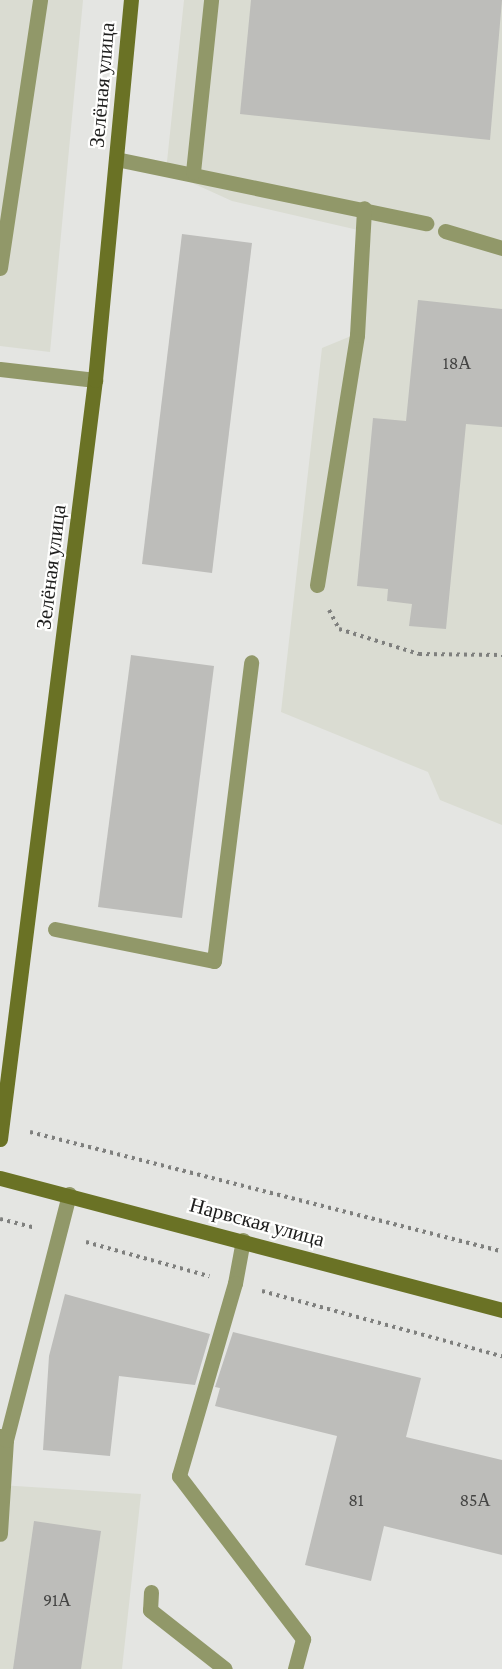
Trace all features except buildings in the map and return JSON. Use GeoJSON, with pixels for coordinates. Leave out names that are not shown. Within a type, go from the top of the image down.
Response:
{"type":"FeatureCollection","features":[{"type":"Feature","properties":{"kind":"street"},"geometry":{"type":"LineString","coordinates":[[0,268],[40,0]]}},
{"type":"Feature","properties":{"kind":"street","name":"Зелёная улица"},"geometry":{"type":"LineString","coordinates":[[0,1139],[95,380],[131,0]]}},
{"type":"Feature","properties":{"kind":"street"},"geometry":{"type":"LineString","coordinates":[[193,172],[211,0]]}},
{"type":"Feature","properties":{"kind":"street"},"geometry":{"type":"LineString","coordinates":[[116,159],[193,172],[426,223]]}},
{"type":"Feature","properties":{"kind":"street"},"geometry":{"type":"LineString","coordinates":[[317,585],[357,335],[364,208]]}},
{"type":"Feature","properties":{"kind":"street"},"geometry":{"type":"LineString","coordinates":[[445,231],[502,248]]}},
{"type":"Feature","properties":{"kind":"street"},"geometry":{"type":"LineString","coordinates":[[0,369],[95,380]]}},
{"type":"Feature","properties":{"kind":"street"},"geometry":{"type":"LineString","coordinates":[[55,928],[214,961],[251,662]]}},
{"type":"Feature","properties":{"kind":"street","name":"Нарвская улица"},"geometry":{"type":"LineString","coordinates":[[0,1178],[69,1194],[502,1310]]}},
{"type":"Feature","properties":{"kind":"street"},"geometry":{"type":"LineString","coordinates":[[0,1534],[3,1438],[69,1194]]}},
{"type":"Feature","properties":{"kind":"street"},"geometry":{"type":"LineString","coordinates":[[243,1240],[235,1283],[179,1476],[303,1639],[295,1669]]}},
{"type":"Feature","properties":{"kind":"street"},"geometry":{"type":"LineString","coordinates":[[151,1592],[150,1610],[225,1669]]}},
{"type":"Feature","properties":{"kind":"path"},"geometry":{"type":"LineString","coordinates":[[317,585],[339,629],[419,654],[502,655]]}},
{"type":"Feature","properties":{"kind":"path"},"geometry":{"type":"LineString","coordinates":[[30,1132],[502,1251]]}},
{"type":"Feature","properties":{"kind":"shaded area"},"geometry":{"type":"Polygon","coordinates":[[[0,0],[83,0],[50,352],[0,346],[0,0]]]}},
{"type":"Feature","properties":{"kind":"shaded area"},"geometry":{"type":"Polygon","coordinates":[[[184,0],[502,0],[502,825],[440,800],[428,772],[281,712],[322,348],[356,334],[371,233],[232,201],[166,171],[184,0]]]}},
{"type":"Feature","properties":{"kind":"shaded area"},"geometry":{"type":"Polygon","coordinates":[[[0,1485],[141,1494],[122,1669],[0,1669],[0,1485]]]}}]}
